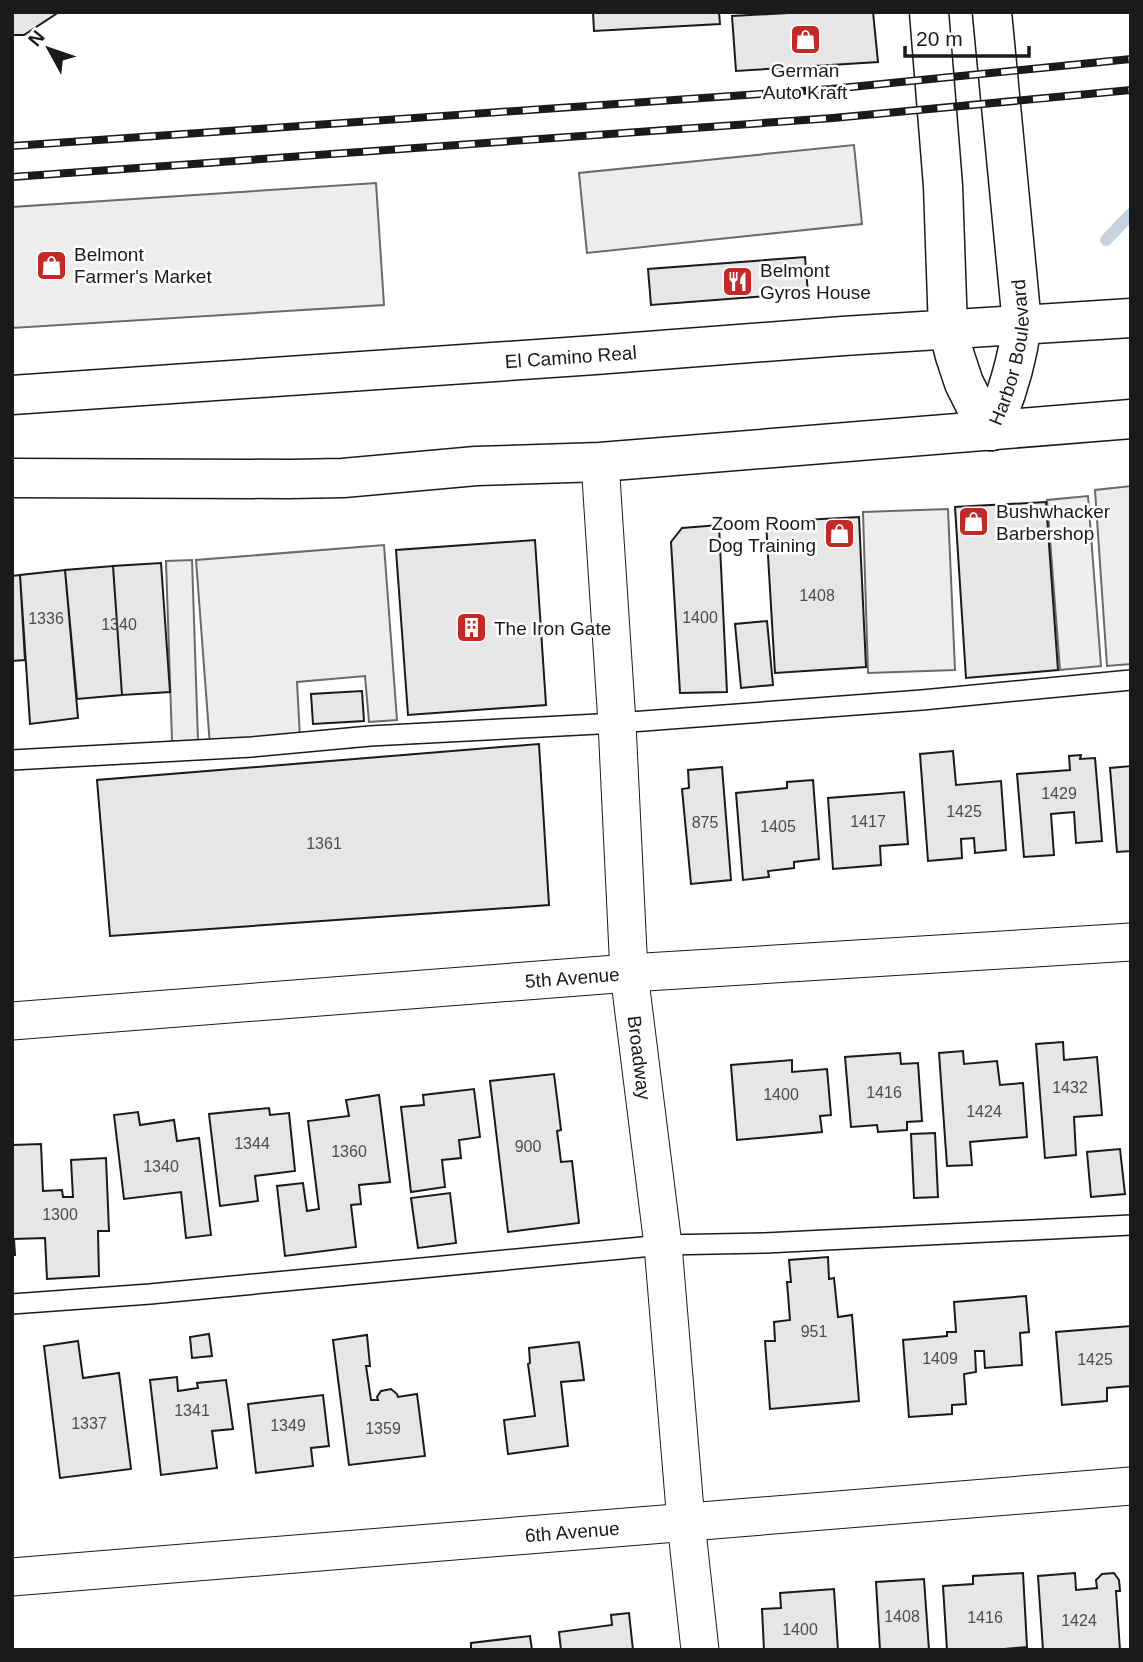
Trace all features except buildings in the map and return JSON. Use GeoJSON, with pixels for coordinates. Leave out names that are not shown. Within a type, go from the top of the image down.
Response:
{"type":"FeatureCollection","features":[{"type":"Feature","properties":{"kind":"main road","name":"Harbor Boulevard"},"geometry":{"type":"LineString","coordinates":[[929,12],[943,186],[948,329],[964,383],[991,431]]}},
{"type":"Feature","properties":{"kind":"main road","name":"Harbor Boulevard"},"geometry":{"type":"LineString","coordinates":[[991,431],[1012,378],[1022,324],[992,12]]}},
{"type":"Feature","properties":{"kind":"main road","name":"El Camino Real"},"geometry":{"type":"LineString","coordinates":[[12,395],[1131,318]]}},
{"type":"Feature","properties":{"kind":"main road"},"geometry":{"type":"LineString","coordinates":[[12,478],[343,478],[476,466],[600,462],[1131,419]]}},
{"type":"Feature","properties":{"kind":"street","name":"Broadway"},"geometry":{"type":"LineString","coordinates":[[600,462],[617,723],[629,973],[663,1245],[686,1522],[700,1650]]}},
{"type":"Feature","properties":{"kind":"street","name":"5th Avenue"},"geometry":{"type":"LineString","coordinates":[[12,1021],[629,973],[1131,942]]}},
{"type":"Feature","properties":{"kind":"street","name":"6th Avenue"},"geometry":{"type":"LineString","coordinates":[[12,1577],[1131,1486]]}},
{"type":"Feature","properties":{"kind":"lane"},"geometry":{"type":"LineString","coordinates":[[12,760],[252,747],[370,736],[617,723],[922,700],[1131,680]]}},
{"type":"Feature","properties":{"kind":"lane"},"geometry":{"type":"LineString","coordinates":[[12,1304],[164,1293],[663,1245],[1131,1225]]}},
{"type":"Feature","properties":{"kind":"shaded area"},"geometry":{"type":"Polygon","coordinates":[[[854,145],[862,224],[587,253],[579,173],[854,145]]]}},
{"type":"Feature","properties":{"kind":"shaded area"},"geometry":{"type":"Polygon","coordinates":[[[376,183],[384,305],[12,328],[12,207],[376,183]]]}},
{"type":"Feature","properties":{"kind":"shaded area"},"geometry":{"type":"Polygon","coordinates":[[[1131,486],[1131,664],[1107,666],[1095,490],[1131,486]]]}},
{"type":"Feature","properties":{"kind":"shaded area"},"geometry":{"type":"Polygon","coordinates":[[[1088,496],[1101,666],[1060,670],[1047,500],[1088,496]]]}},
{"type":"Feature","properties":{"kind":"shaded area"},"geometry":{"type":"Polygon","coordinates":[[[948,509],[955,670],[868,673],[863,512],[948,509]]]}},
{"type":"Feature","properties":{"kind":"shaded area"},"geometry":{"type":"Polygon","coordinates":[[[384,545],[397,720],[369,722],[365,676],[297,682],[300,738],[210,746],[196,560],[384,545]]]}},
{"type":"Feature","properties":{"kind":"shaded area"},"geometry":{"type":"Polygon","coordinates":[[[192,560],[198,741],[172,741],[166,561],[192,560]]]}},
{"type":"Feature","properties":{"kind":"waterway"},"geometry":{"type":"LineString","coordinates":[[1106,240],[1131,214]]}},
{"type":"Feature","properties":{"kind":"railway"},"geometry":{"type":"LineString","coordinates":[[12,146],[831,89],[1131,59]]}},
{"type":"Feature","properties":{"kind":"railway"},"geometry":{"type":"LineString","coordinates":[[12,177],[833,118],[1131,90]]}},
{"type":"Feature","properties":{"kind":"place","name":"German Auto Kraft"},"geometry":{"type":"Point","coordinates":[805,39]}},
{"type":"Feature","properties":{"kind":"place","name":"Belmont Farmer's Market"},"geometry":{"type":"Point","coordinates":[51,265]}},
{"type":"Feature","properties":{"kind":"place","name":"Belmont Gyros House"},"geometry":{"type":"Point","coordinates":[737,281]}},
{"type":"Feature","properties":{"kind":"place","name":"Bushwhacker Barbershop"},"geometry":{"type":"Point","coordinates":[973,522]}},
{"type":"Feature","properties":{"kind":"place","name":"Zoom Room Dog Training"},"geometry":{"type":"Point","coordinates":[839,534]}},
{"type":"Feature","properties":{"kind":"place","name":"The Iron Gate"},"geometry":{"type":"Point","coordinates":[471,628]}}]}
